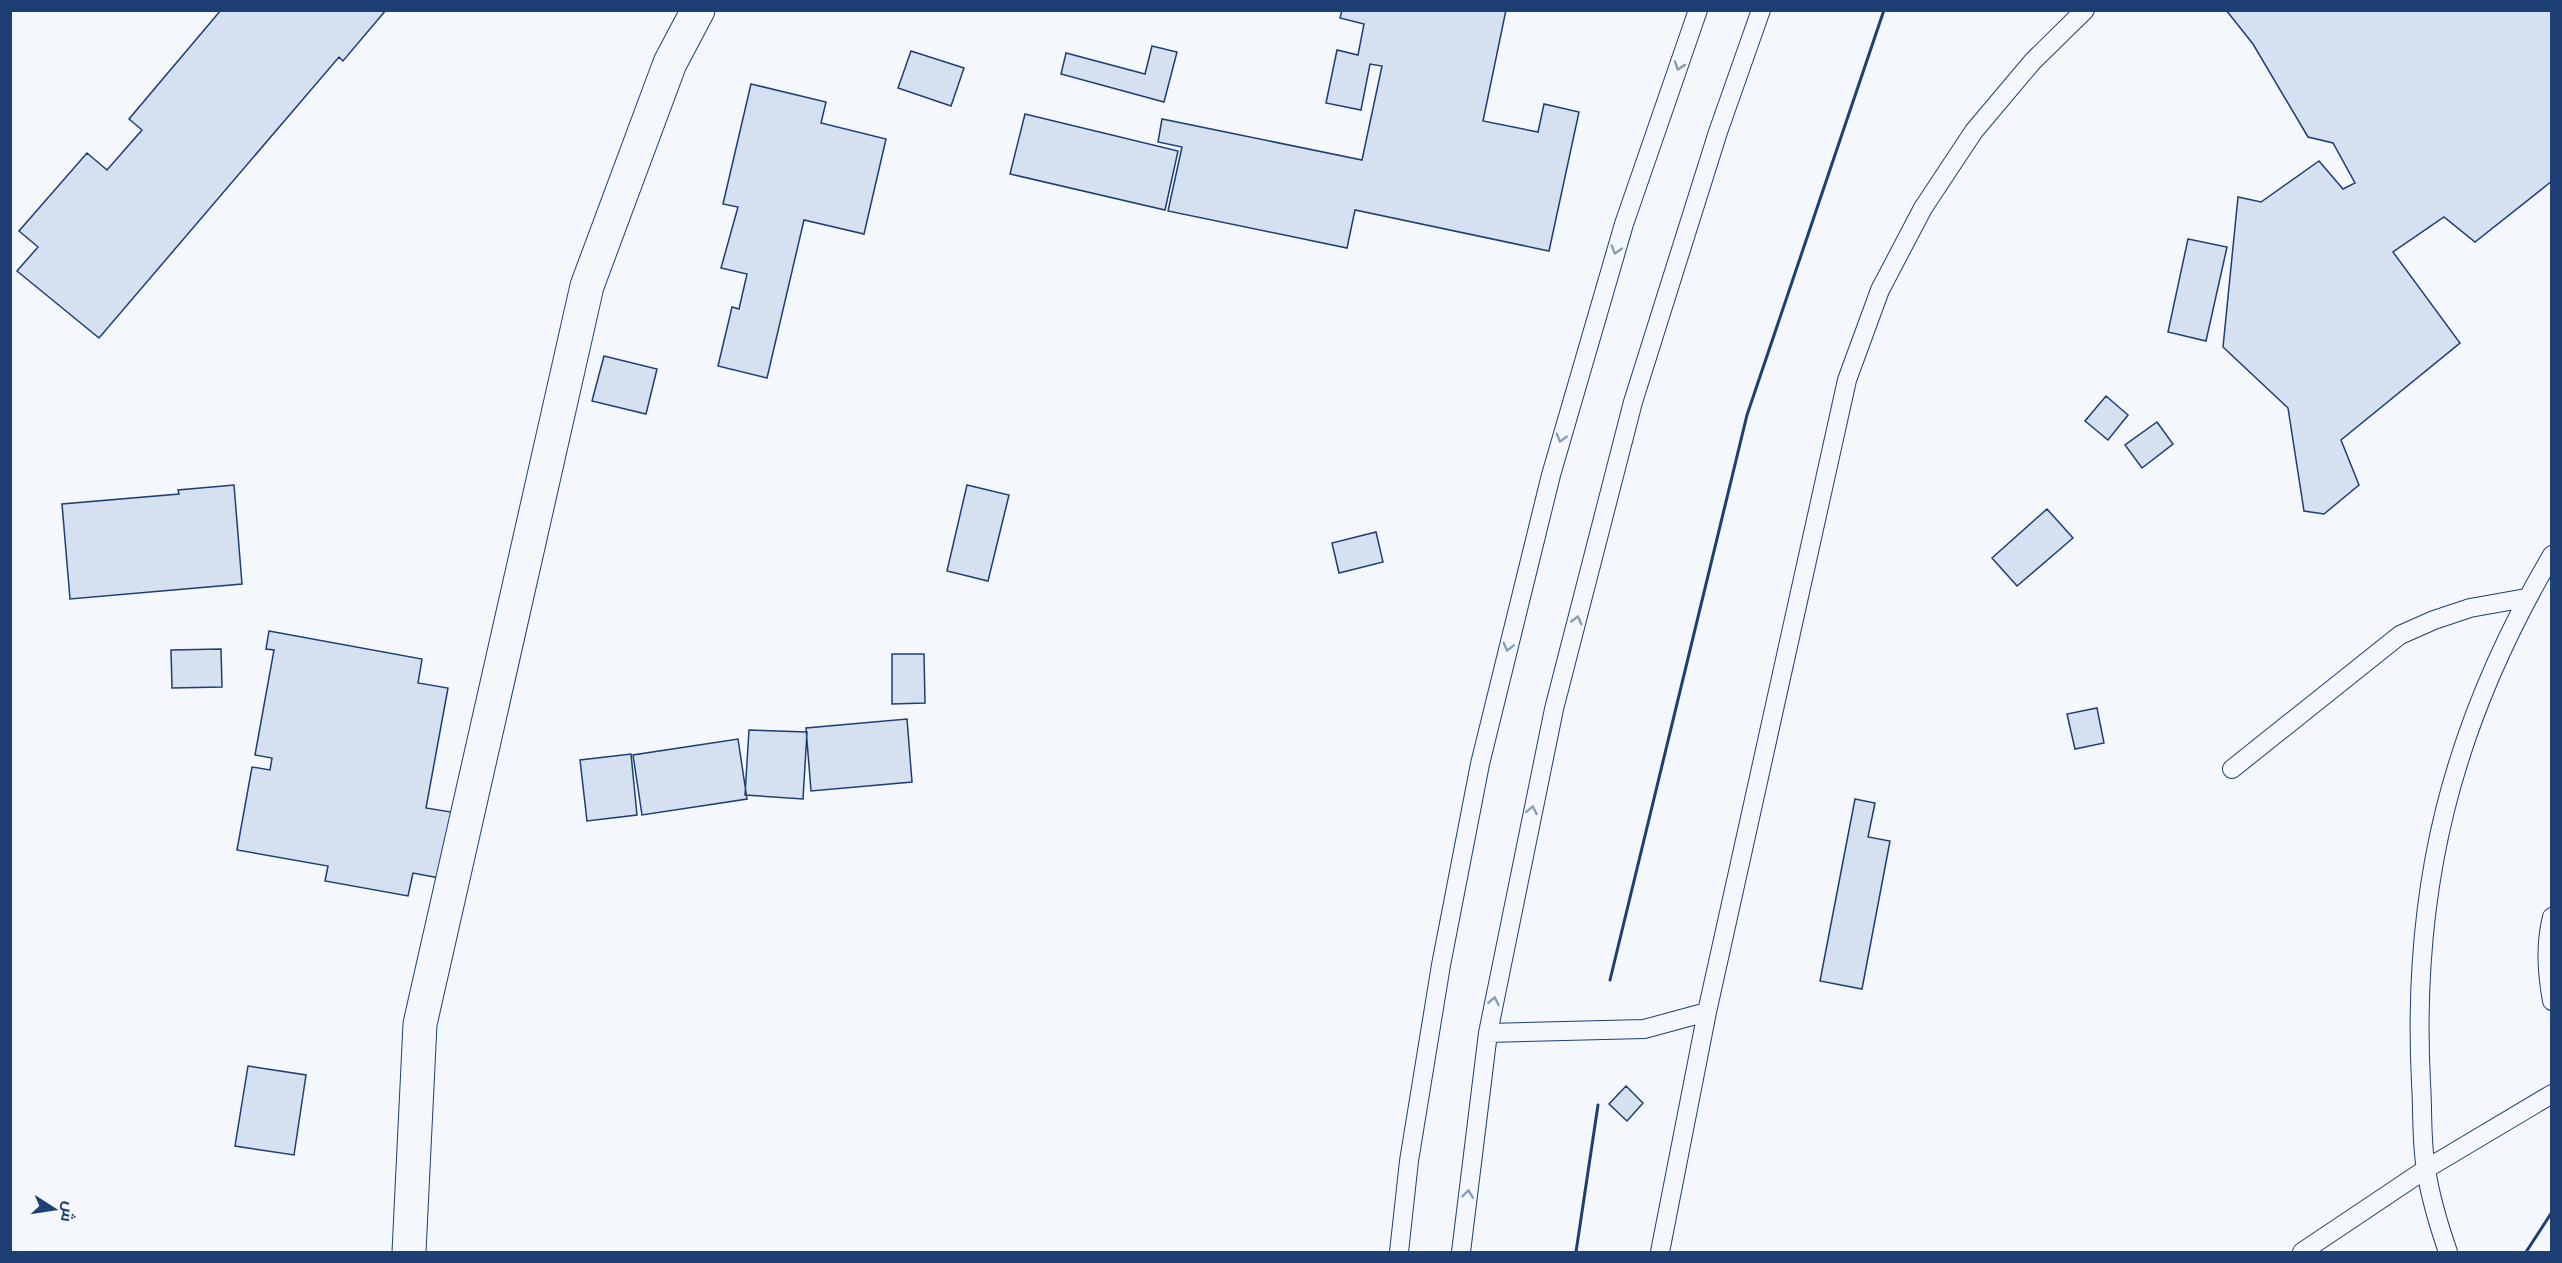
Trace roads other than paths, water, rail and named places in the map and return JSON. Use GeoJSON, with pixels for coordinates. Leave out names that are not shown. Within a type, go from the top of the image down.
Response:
{"type":"FeatureCollection","features":[{"type":"Feature","properties":{"kind":"street"},"geometry":{"type":"LineString","coordinates":[[409,1252],[420,1024],[587,286],[687,16]]}},
{"type":"Feature","properties":{"kind":"lane"},"geometry":{"type":"LineString","coordinates":[[1399,1252],[1410,1161],[1441,965],[1480,764],[1564,429],[1624,224],[1698,10]]}},
{"type":"Feature","properties":{"kind":"lane"},"geometry":{"type":"LineString","coordinates":[[1461,1252],[1488,1033],[1554,708],[1633,402],[1718,132],[1761,10]]}},
{"type":"Feature","properties":{"kind":"lane"},"geometry":{"type":"LineString","coordinates":[[1660,1252],[1707,1012],[1847,380],[1880,290],[1923,208],[1974,131],[2033,61],[2085,10]]}},
{"type":"Feature","properties":{"kind":"lane"},"geometry":{"type":"LineString","coordinates":[[2448,1252],[2426,1169],[2419,1034],[2421,958],[2429,883],[2445,809],[2465,736],[2493,666],[2526,598],[2552,555]]}},
{"type":"Feature","properties":{"kind":"lane"},"geometry":{"type":"LineString","coordinates":[[2232,769],[2400,636],[2434,620],[2470,608],[2526,598]]}},
{"type":"Feature","properties":{"kind":"lane"},"geometry":{"type":"LineString","coordinates":[[2552,916],[2547,935],[2546,968],[2552,1001]]}},
{"type":"Feature","properties":{"kind":"lane"},"geometry":{"type":"LineString","coordinates":[[1488,1033],[1644,1029],[1707,1012]]}},
{"type":"Feature","properties":{"kind":"lane"},"geometry":{"type":"LineString","coordinates":[[2302,1252],[2426,1169],[2552,1094]]}}]}
